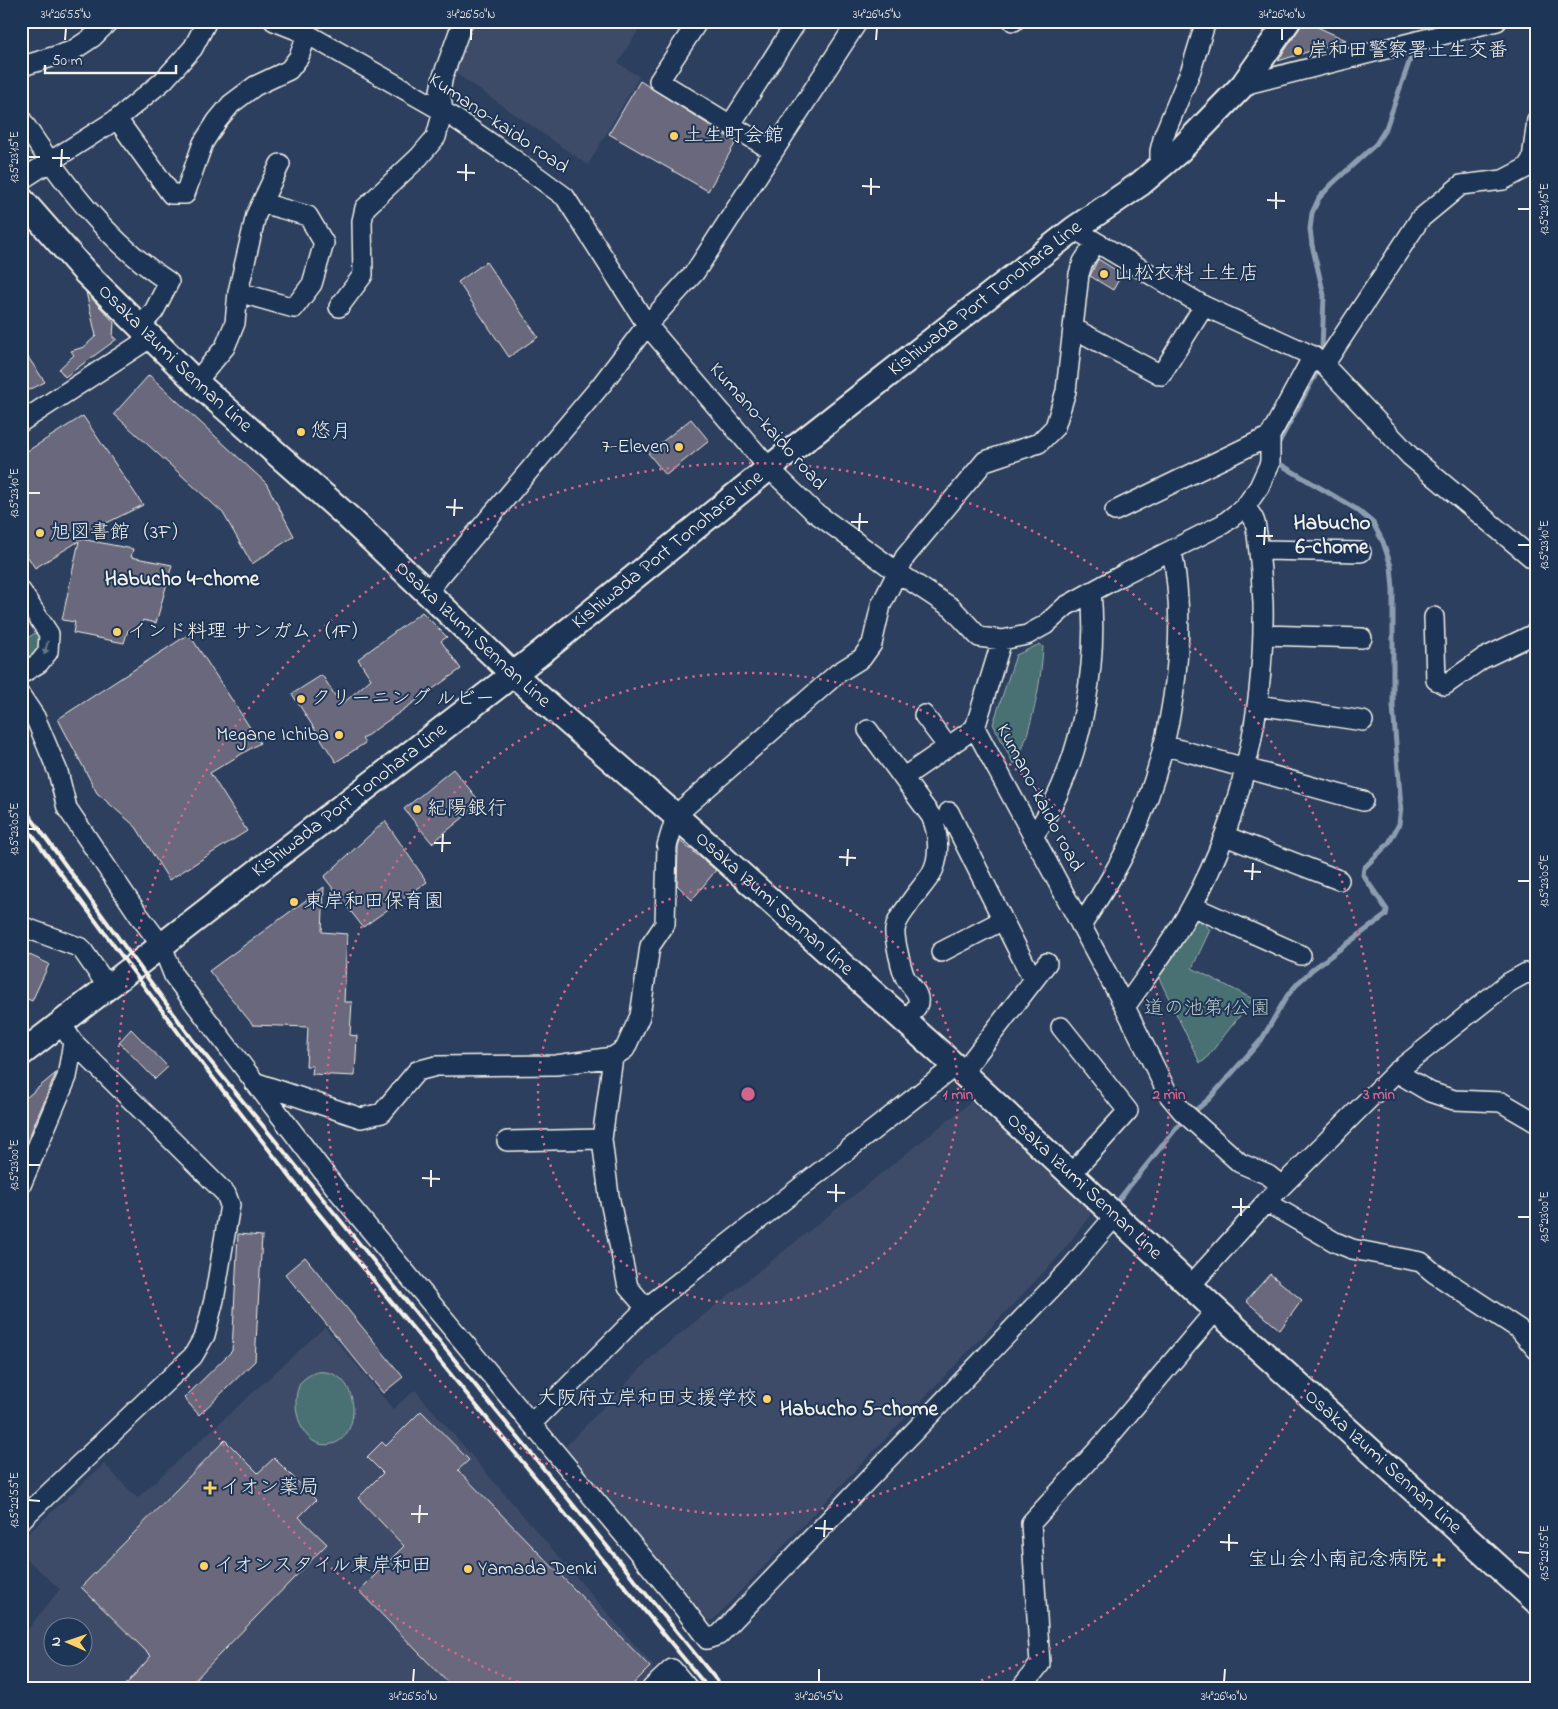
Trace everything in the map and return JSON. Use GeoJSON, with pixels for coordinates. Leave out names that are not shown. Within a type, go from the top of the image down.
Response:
{"type":"FeatureCollection","features":[{"type":"Feature","properties":{"kind":"main road","name":"Kishiwada Port Tonohara Line"},"geometry":{"type":"LineString","coordinates":[[21,1054],[67,1033],[108,987],[513,674],[769,468],[1074,228],[1140,184],[1180,150],[1243,86],[1288,21]]}},
{"type":"Feature","properties":{"kind":"main road","name":"Osaka Izumi Sennan Line"},"geometry":{"type":"LineString","coordinates":[[21,199],[86,273],[196,382],[348,517],[513,674],[676,816],[958,1069],[1216,1310],[1537,1602]]}},
{"type":"Feature","properties":{"kind":"street"},"geometry":{"type":"LineString","coordinates":[[21,69],[26,64],[72,51],[94,37],[109,21]]}},
{"type":"Feature","properties":{"kind":"street"},"geometry":{"type":"LineString","coordinates":[[21,180],[118,120],[164,81],[193,48],[207,21]]}},
{"type":"Feature","properties":{"kind":"street","name":"Kumano-kaido road"},"geometry":{"type":"LineString","coordinates":[[274,21],[307,34],[443,111],[565,197],[647,325],[769,468],[813,511],[897,572],[952,608],[979,637],[1002,640],[975,728],[1125,1007],[1168,1094],[1240,1163],[1268,1175],[1282,1186]]}},
{"type":"Feature","properties":{"kind":"street"},"geometry":{"type":"LineString","coordinates":[[339,307],[363,275],[362,221],[365,208],[419,157],[436,137],[443,111],[440,91],[443,76],[463,21]]}},
{"type":"Feature","properties":{"kind":"street"},"geometry":{"type":"LineString","coordinates":[[698,21],[659,81],[773,151]]}},
{"type":"Feature","properties":{"kind":"street"},"geometry":{"type":"LineString","coordinates":[[731,124],[797,21]]}},
{"type":"Feature","properties":{"kind":"street"},"geometry":{"type":"LineString","coordinates":[[426,593],[602,384],[647,325],[695,272],[858,21]]}},
{"type":"Feature","properties":{"kind":"street"},"geometry":{"type":"LineString","coordinates":[[1160,167],[1160,152],[1164,135],[1191,70],[1206,21]]}},
{"type":"Feature","properties":{"kind":"street"},"geometry":{"type":"LineString","coordinates":[[1243,86],[1496,21]]}},
{"type":"Feature","properties":{"kind":"street"},"geometry":{"type":"LineString","coordinates":[[118,120],[171,194],[185,194],[203,143],[217,121],[231,104],[255,86],[289,70],[299,57],[307,34]]}},
{"type":"Feature","properties":{"kind":"street"},"geometry":{"type":"LineString","coordinates":[[21,119],[49,162],[92,215],[129,251],[169,282],[145,332],[21,422]]}},
{"type":"Feature","properties":{"kind":"street"},"geometry":{"type":"LineString","coordinates":[[1115,510],[1270,436],[1319,361],[1420,219],[1461,185],[1503,180],[1526,168],[1532,159],[1537,120]]}},
{"type":"Feature","properties":{"kind":"street"},"geometry":{"type":"LineString","coordinates":[[196,382],[225,347],[235,323],[238,292],[256,216],[280,164]]}},
{"type":"Feature","properties":{"kind":"street"},"geometry":{"type":"LineString","coordinates":[[238,292],[294,308],[312,284],[324,243],[308,216],[262,203]]}},
{"type":"Feature","properties":{"kind":"street"},"geometry":{"type":"LineString","coordinates":[[1074,228],[1204,306],[1319,361],[1410,456],[1537,562]]}},
{"type":"Feature","properties":{"kind":"street"},"geometry":{"type":"LineString","coordinates":[[254,1082],[361,1118],[382,1113],[417,1071],[436,1066],[556,1065],[612,1057],[625,1049],[640,1016],[650,946],[665,924],[667,846],[676,816],[838,673],[862,658],[872,644],[881,605],[905,557],[985,462],[1038,442],[1055,427],[1066,391],[1079,274],[1083,262],[1096,242]]}},
{"type":"Feature","properties":{"kind":"street"},"geometry":{"type":"LineString","coordinates":[[1073,328],[1161,376],[1204,306]]}},
{"type":"Feature","properties":{"kind":"street"},"geometry":{"type":"LineString","coordinates":[[1002,640],[1027,635],[1045,625],[1066,606],[1222,524],[1245,507],[1259,486],[1270,464],[1270,436]]}},
{"type":"Feature","properties":{"kind":"street"},"geometry":{"type":"LineString","coordinates":[[1125,1007],[1166,948],[1192,906],[1225,836],[1245,767],[1258,705],[1263,635],[1259,550],[1254,520],[1245,507]]}},
{"type":"Feature","properties":{"kind":"street"},"geometry":{"type":"LineString","coordinates":[[1259,550],[1361,552]]}},
{"type":"Feature","properties":{"kind":"street"},"geometry":{"type":"LineString","coordinates":[[1081,926],[1131,840],[1163,745],[1174,685],[1178,634],[1176,583],[1172,551]]}},
{"type":"Feature","properties":{"kind":"street"},"geometry":{"type":"LineString","coordinates":[[21,591],[49,634],[48,652],[39,664],[21,674]]}},
{"type":"Feature","properties":{"kind":"street"},"geometry":{"type":"LineString","coordinates":[[1033,836],[1050,811],[1064,778],[1084,712],[1092,644],[1093,611],[1091,592]]}},
{"type":"Feature","properties":{"kind":"street"},"geometry":{"type":"LineString","coordinates":[[1434,617],[1436,680],[1445,685],[1482,658],[1536,633]]}},
{"type":"Feature","properties":{"kind":"street"},"geometry":{"type":"LineString","coordinates":[[1263,635],[1362,638]]}},
{"type":"Feature","properties":{"kind":"street"},"geometry":{"type":"LineString","coordinates":[[21,696],[35,717],[58,772],[67,808],[138,914],[162,946],[174,976],[337,1190],[673,1594],[707,1639],[719,1635],[1070,1269],[1115,1216]]}},
{"type":"Feature","properties":{"kind":"street"},"geometry":{"type":"LineString","coordinates":[[1258,705],[1363,721]]}},
{"type":"Feature","properties":{"kind":"street"},"geometry":{"type":"LineString","coordinates":[[924,715],[948,747]]}},
{"type":"Feature","properties":{"kind":"street"},"geometry":{"type":"LineString","coordinates":[[904,777],[975,728]]}},
{"type":"Feature","properties":{"kind":"street"},"geometry":{"type":"LineString","coordinates":[[868,730],[904,777],[931,816],[936,827],[936,863],[932,874],[897,922],[894,932],[905,979],[913,987],[918,998],[917,1007],[904,1021]]}},
{"type":"Feature","properties":{"kind":"street"},"geometry":{"type":"LineString","coordinates":[[1163,745],[1364,801]]}},
{"type":"Feature","properties":{"kind":"street"},"geometry":{"type":"LineString","coordinates":[[949,812],[1034,980]]}},
{"type":"Feature","properties":{"kind":"street"},"geometry":{"type":"LineString","coordinates":[[1225,836],[1339,880]]}},
{"type":"Feature","properties":{"kind":"street"},"geometry":{"type":"LineString","coordinates":[[1192,906],[1301,955]]}},
{"type":"Feature","properties":{"kind":"street"},"geometry":{"type":"LineString","coordinates":[[941,952],[1003,920]]}},
{"type":"Feature","properties":{"kind":"street"},"geometry":{"type":"LineString","coordinates":[[21,926],[81,948],[108,987]]}},
{"type":"Feature","properties":{"kind":"street"},"geometry":{"type":"LineString","coordinates":[[532,1423],[646,1308],[958,1069],[1034,980],[1047,962]]}},
{"type":"Feature","properties":{"kind":"street"},"geometry":{"type":"LineString","coordinates":[[1190,1286],[1266,1202],[1396,1072],[1508,983],[1526,973],[1537,974]]}},
{"type":"Feature","properties":{"kind":"street"},"geometry":{"type":"LineString","coordinates":[[1061,1027],[1128,1111],[1071,1174]]}},
{"type":"Feature","properties":{"kind":"street"},"geometry":{"type":"LineString","coordinates":[[21,1185],[67,1076],[67,1033]]}},
{"type":"Feature","properties":{"kind":"street"},"geometry":{"type":"LineString","coordinates":[[21,1520],[193,1356],[205,1335],[214,1300],[230,1205],[226,1194],[67,1033]]}},
{"type":"Feature","properties":{"kind":"street"},"geometry":{"type":"LineString","coordinates":[[612,1057],[602,1140],[609,1196],[628,1287],[646,1308]]}},
{"type":"Feature","properties":{"kind":"street"},"geometry":{"type":"LineString","coordinates":[[1396,1072],[1430,1092],[1454,1100],[1501,1102],[1537,1122]]}},
{"type":"Feature","properties":{"kind":"street"},"geometry":{"type":"LineString","coordinates":[[507,1141],[602,1140]]}},
{"type":"Feature","properties":{"kind":"street"},"geometry":{"type":"LineString","coordinates":[[1266,1202],[1335,1242],[1352,1249],[1421,1262],[1434,1273],[1519,1329],[1537,1350]]}},
{"type":"Feature","properties":{"kind":"street"},"geometry":{"type":"LineString","coordinates":[[1021,1688],[1040,1664],[1031,1523],[1103,1444],[1216,1310]]}},
{"type":"Feature","properties":{"kind":"street"},"geometry":{"type":"LineString","coordinates":[[652,1688],[672,1669],[688,1688]]}},
{"type":"Feature","properties":{"kind":"shaded area"},"geometry":{"type":"Polygon","coordinates":[[[469,21],[644,21],[618,63],[639,77],[588,165],[451,70],[469,21]]]}},
{"type":"Feature","properties":{"kind":"shaded area","name":"大阪府立岸和田支援学校"},"geometry":{"type":"Polygon","coordinates":[[[971,1102],[1092,1213],[1059,1256],[713,1620],[709,1621],[565,1447],[657,1352],[971,1102]]]}},
{"type":"Feature","properties":{"kind":"shaded area"},"geometry":{"type":"Polygon","coordinates":[[[325,1327],[393,1409],[415,1390],[653,1666],[651,1676],[639,1688],[21,1688],[21,1638],[60,1589],[21,1554],[21,1540],[104,1464],[137,1498],[325,1327]]]}},
{"type":"Feature","properties":{"kind":"green space"},"geometry":{"type":"Polygon","coordinates":[[[37,632],[40,642],[38,651],[35,655],[21,660],[21,642],[37,632]]]}},
{"type":"Feature","properties":{"kind":"green space"},"geometry":{"type":"Polygon","coordinates":[[[1040,644],[1043,647],[1042,662],[1035,706],[1017,763],[1013,763],[993,724],[1016,655],[1040,644]]]}},
{"type":"Feature","properties":{"kind":"green space","name":"道の池第1公園"},"geometry":{"type":"Polygon","coordinates":[[[1201,916],[1209,919],[1206,925],[1210,930],[1192,968],[1253,999],[1205,1060],[1200,1063],[1157,974],[1193,919],[1201,916]]]}},
{"type":"Feature","properties":{"kind":"green space"},"geometry":{"type":"Polygon","coordinates":[[[317,1372],[332,1373],[342,1380],[349,1391],[353,1404],[349,1429],[342,1439],[332,1444],[321,1444],[312,1440],[300,1424],[297,1413],[297,1391],[301,1382],[317,1372]]]}},
{"type":"Feature","properties":{"kind":"building","name":"岸和田警察署土生交番"},"geometry":{"type":"Polygon","coordinates":[[[1304,21],[1346,40],[1278,61],[1299,29],[1304,21]]]}},
{"type":"Feature","properties":{"kind":"building","name":"土生町会館"},"geometry":{"type":"Polygon","coordinates":[[[640,81],[736,142],[708,191],[609,134],[640,81]]]}},
{"type":"Feature","properties":{"kind":"building","name":"山松衣料 土生店"},"geometry":{"type":"Polygon","coordinates":[[[1098,259],[1122,274],[1113,290],[1090,276],[1098,259]]]}},
{"type":"Feature","properties":{"kind":"building"},"geometry":{"type":"Polygon","coordinates":[[[486,262],[538,337],[509,357],[458,282],[486,262]]]}},
{"type":"Feature","properties":{"kind":"building"},"geometry":{"type":"Polygon","coordinates":[[[86,292],[114,322],[113,338],[117,339],[65,377],[59,369],[74,355],[71,351],[84,347],[96,336],[86,292]]]}},
{"type":"Feature","properties":{"kind":"building"},"geometry":{"type":"Polygon","coordinates":[[[21,347],[45,382],[21,394],[21,347]]]}},
{"type":"Feature","properties":{"kind":"building"},"geometry":{"type":"Polygon","coordinates":[[[149,375],[266,483],[294,536],[252,564],[223,513],[114,414],[149,375]]]}},
{"type":"Feature","properties":{"kind":"building"},"geometry":{"type":"Polygon","coordinates":[[[83,416],[143,505],[76,538],[133,549],[131,557],[172,565],[156,623],[143,620],[139,631],[128,630],[124,643],[73,633],[75,622],[62,620],[79,541],[35,568],[21,546],[21,455],[83,416]]]}},
{"type":"Feature","properties":{"kind":"building","name":"7-Eleven"},"geometry":{"type":"Polygon","coordinates":[[[691,419],[709,441],[666,475],[648,453],[691,419]]]}},
{"type":"Feature","properties":{"kind":"building"},"geometry":{"type":"Polygon","coordinates":[[[422,612],[447,637],[441,641],[461,669],[362,739],[365,743],[336,762],[292,694],[322,675],[341,705],[371,679],[358,659],[422,612]]]}},
{"type":"Feature","properties":{"kind":"building"},"geometry":{"type":"Polygon","coordinates":[[[189,634],[260,743],[210,773],[247,831],[169,880],[136,827],[97,793],[58,719],[189,634]]]}},
{"type":"Feature","properties":{"kind":"building"},"geometry":{"type":"Polygon","coordinates":[[[453,769],[481,803],[432,843],[404,809],[453,769]]]}},
{"type":"Feature","properties":{"kind":"building"},"geometry":{"type":"Polygon","coordinates":[[[385,821],[427,882],[363,927],[324,877],[385,821]]]}},
{"type":"Feature","properties":{"kind":"building"},"geometry":{"type":"Polygon","coordinates":[[[680,841],[716,870],[692,900],[677,885],[678,848],[680,841]]]}},
{"type":"Feature","properties":{"kind":"building"},"geometry":{"type":"Polygon","coordinates":[[[324,887],[322,932],[347,934],[344,1002],[352,1002],[350,1035],[357,1036],[355,1076],[312,1074],[313,1066],[306,1066],[308,1027],[253,1025],[209,971],[324,887]]]}},
{"type":"Feature","properties":{"kind":"building"},"geometry":{"type":"Polygon","coordinates":[[[21,951],[49,964],[32,1001],[21,996],[21,951]]]}},
{"type":"Feature","properties":{"kind":"building"},"geometry":{"type":"Polygon","coordinates":[[[131,1029],[168,1067],[155,1079],[119,1042],[131,1029]]]}},
{"type":"Feature","properties":{"kind":"building"},"geometry":{"type":"Polygon","coordinates":[[[56,1073],[43,1104],[21,1156],[21,1102],[56,1073]]]}},
{"type":"Feature","properties":{"kind":"building"},"geometry":{"type":"Polygon","coordinates":[[[238,1234],[262,1236],[255,1361],[199,1415],[184,1398],[232,1351],[238,1234]]]}},
{"type":"Feature","properties":{"kind":"building"},"geometry":{"type":"Polygon","coordinates":[[[305,1257],[403,1377],[383,1393],[285,1274],[305,1257]]]}},
{"type":"Feature","properties":{"kind":"building"},"geometry":{"type":"Polygon","coordinates":[[[1270,1274],[1302,1300],[1280,1330],[1246,1301],[1270,1274]]]}},
{"type":"Feature","properties":{"kind":"building","name":"Yamada Denki"},"geometry":{"type":"Polygon","coordinates":[[[421,1411],[469,1460],[458,1470],[650,1667],[629,1688],[453,1688],[359,1591],[404,1546],[358,1498],[383,1473],[367,1457],[382,1442],[386,1446],[421,1411]]]}},
{"type":"Feature","properties":{"kind":"building","name":"イオンスタイル東岸和田"},"geometry":{"type":"Polygon","coordinates":[[[225,1440],[258,1473],[274,1458],[316,1500],[299,1517],[327,1544],[187,1688],[123,1688],[151,1656],[81,1587],[225,1440]]]}},
{"type":"Feature","properties":{"kind":"waterway"},"geometry":{"type":"LineString","coordinates":[[1322,350],[1324,295],[1312,245],[1310,229],[1312,213],[1319,198],[1376,144],[1386,128],[1411,57]]}},
{"type":"Feature","properties":{"kind":"waterway"},"geometry":{"type":"LineString","coordinates":[[1277,446],[1318,370]]}},
{"type":"Feature","properties":{"kind":"waterway"},"geometry":{"type":"LineString","coordinates":[[1196,1110],[1209,1099],[1262,1039],[1287,996],[1299,982],[1313,969],[1386,915],[1387,910],[1363,875],[1364,868],[1389,843],[1399,824],[1401,807],[1393,706],[1393,589],[1391,566],[1383,542],[1373,523],[1356,509],[1278,463],[1277,459]]}},
{"type":"Feature","properties":{"kind":"waterway"},"geometry":{"type":"LineString","coordinates":[[1120,1198],[1182,1121]]}},
{"type":"Feature","properties":{"kind":"railway"},"geometry":{"type":"LineString","coordinates":[[21,804],[192,1039],[723,1688]]}},
{"type":"Feature","properties":{"kind":"railway"},"geometry":{"type":"LineString","coordinates":[[21,820],[186,1043],[315,1209],[708,1688]]}},
{"type":"Feature","properties":{"kind":"place","name":"岸和田警察署土生交番"},"geometry":{"type":"Point","coordinates":[1298,51]}},
{"type":"Feature","properties":{"kind":"place","name":"土生町会館"},"geometry":{"type":"Point","coordinates":[674,136]}},
{"type":"Feature","properties":{"kind":"place","name":"山松衣料 土生店"},"geometry":{"type":"Point","coordinates":[1104,274]}},
{"type":"Feature","properties":{"kind":"place","name":"悠月"},"geometry":{"type":"Point","coordinates":[301,432]}},
{"type":"Feature","properties":{"kind":"place","name":"7-Eleven"},"geometry":{"type":"Point","coordinates":[679,447]}},
{"type":"Feature","properties":{"kind":"place","name":"旭図書館（3F）"},"geometry":{"type":"Point","coordinates":[40,533]}},
{"type":"Feature","properties":{"kind":"place","name":"インド料理 サンガム（1F）"},"geometry":{"type":"Point","coordinates":[117,632]}},
{"type":"Feature","properties":{"kind":"place","name":"クリーニング ルビー"},"geometry":{"type":"Point","coordinates":[301,699]}},
{"type":"Feature","properties":{"kind":"place","name":"Megane Ichiba"},"geometry":{"type":"Point","coordinates":[339,735]}},
{"type":"Feature","properties":{"kind":"place","name":"紀陽銀行"},"geometry":{"type":"Point","coordinates":[417,809]}},
{"type":"Feature","properties":{"kind":"place","name":"東岸和田保育園"},"geometry":{"type":"Point","coordinates":[294,902]}},
{"type":"Feature","properties":{"kind":"place","name":"大阪府立岸和田支援学校"},"geometry":{"type":"Point","coordinates":[767,1399]}},
{"type":"Feature","properties":{"kind":"place","name":"イオン薬局"},"geometry":{"type":"Point","coordinates":[210,1488]}},
{"type":"Feature","properties":{"kind":"place","name":"宝山会小南記念病院"},"geometry":{"type":"Point","coordinates":[1439,1560]}},
{"type":"Feature","properties":{"kind":"place","name":"イオンスタイル東岸和田"},"geometry":{"type":"Point","coordinates":[204,1566]}},
{"type":"Feature","properties":{"kind":"place","name":"Yamada Denki"},"geometry":{"type":"Point","coordinates":[468,1569]}},
{"type":"Feature","properties":{"kind":"district","name":"Habucho 6-chome"},"geometry":{"type":"Point","coordinates":[1332,536]}},
{"type":"Feature","properties":{"kind":"district","name":"Habucho 4-chome"},"geometry":{"type":"Point","coordinates":[182,580]}},
{"type":"Feature","properties":{"kind":"district","name":"Habucho 5-chome"},"geometry":{"type":"Point","coordinates":[859,1410]}}]}
